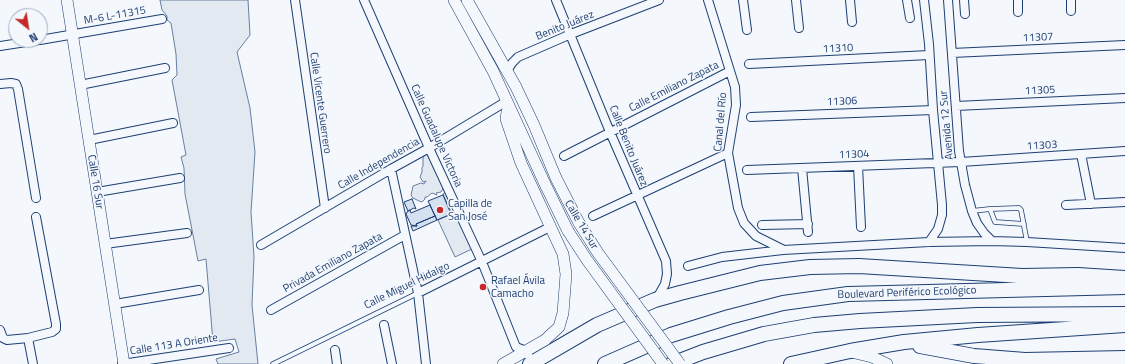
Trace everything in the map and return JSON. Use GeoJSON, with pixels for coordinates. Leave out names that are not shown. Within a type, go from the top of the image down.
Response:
{"type":"FeatureCollection","features":[{"type":"Feature","properties":{"kind":"highway"},"geometry":{"type":"LineString","coordinates":[[530,359],[597,325],[655,300],[680,292],[760,273],[810,267],[858,266],[1022,276],[1078,275],[1125,278]]}},
{"type":"Feature","properties":{"kind":"highway","name":"Boulevard Periférico Ecológico"},"geometry":{"type":"LineString","coordinates":[[605,364],[671,335],[729,317],[783,303],[848,294],[1125,287]]}},
{"type":"Feature","properties":{"kind":"highway"},"geometry":{"type":"LineString","coordinates":[[672,364],[703,352],[764,334],[814,325],[860,320],[977,315],[1125,314]]}},
{"type":"Feature","properties":{"kind":"highway"},"geometry":{"type":"LineString","coordinates":[[792,364],[850,351],[904,342],[978,335],[1125,325]]}},
{"type":"Feature","properties":{"kind":"highway"},"geometry":{"type":"LineString","coordinates":[[904,342],[974,356],[1027,362],[1086,361],[1125,358]]}},
{"type":"Feature","properties":{"kind":"main road","name":"Calle 16 Sur"},"geometry":{"type":"LineString","coordinates":[[67,0],[123,364]]}},
{"type":"Feature","properties":{"kind":"main road","name":"Calle 14 Sur"},"geometry":{"type":"LineString","coordinates":[[454,0],[493,71],[568,231],[587,260],[663,364]]}},
{"type":"Feature","properties":{"kind":"main road","name":"Calle 14 Sur"},"geometry":{"type":"LineString","coordinates":[[467,0],[507,71],[534,125],[556,178],[579,223],[598,253],[680,364]]}},
{"type":"Feature","properties":{"kind":"main road"},"geometry":{"type":"LineString","coordinates":[[503,364],[530,359],[545,340],[556,331],[562,321],[566,274],[566,265],[562,254],[521,162],[506,119],[508,103]]}},
{"type":"Feature","properties":{"kind":"main road"},"geometry":{"type":"LineString","coordinates":[[850,351],[872,357],[888,364]]}},
{"type":"Feature","properties":{"kind":"street","name":"Calle Vicente Guerrero"},"geometry":{"type":"LineString","coordinates":[[295,0],[324,208]]}},
{"type":"Feature","properties":{"kind":"street","name":"Calle Guadalupe Victoria"},"geometry":{"type":"LineString","coordinates":[[364,0],[428,148],[482,262],[516,347],[530,359]]}},
{"type":"Feature","properties":{"kind":"street","name":"Calle Benito Juárez"},"geometry":{"type":"LineString","coordinates":[[556,0],[637,197],[666,261],[667,274],[665,284],[655,300]]}},
{"type":"Feature","properties":{"kind":"street","name":"Benito Juárez"},"geometry":{"type":"LineString","coordinates":[[507,71],[518,57],[571,34],[659,0]]}},
{"type":"Feature","properties":{"kind":"street","name":"Canal del Río"},"geometry":{"type":"LineString","coordinates":[[708,0],[735,87],[736,97],[728,153],[738,208],[744,223],[756,236],[783,250]]}},
{"type":"Feature","properties":{"kind":"street"},"geometry":{"type":"LineString","coordinates":[[743,0],[747,30]]}},
{"type":"Feature","properties":{"kind":"street"},"geometry":{"type":"LineString","coordinates":[[796,0],[799,28]]}},
{"type":"Feature","properties":{"kind":"street"},"geometry":{"type":"LineString","coordinates":[[850,0],[852,22]]}},
{"type":"Feature","properties":{"kind":"street"},"geometry":{"type":"LineString","coordinates":[[907,0],[910,18]]}},
{"type":"Feature","properties":{"kind":"street","name":"Avenida 12 Sur"},"geometry":{"type":"LineString","coordinates":[[924,0],[929,44],[942,215],[938,229],[929,242]]}},
{"type":"Feature","properties":{"kind":"street","name":"Avenida 12 Sur"},"geometry":{"type":"LineString","coordinates":[[948,0],[959,151],[965,185],[977,223],[992,241]]}},
{"type":"Feature","properties":{"kind":"street"},"geometry":{"type":"LineString","coordinates":[[964,0],[965,14]]}},
{"type":"Feature","properties":{"kind":"street"},"geometry":{"type":"LineString","coordinates":[[1018,0],[1018,12]]}},
{"type":"Feature","properties":{"kind":"street"},"geometry":{"type":"LineString","coordinates":[[1070,0],[1071,12]]}},
{"type":"Feature","properties":{"kind":"street","name":"M-6 L-11315"},"geometry":{"type":"LineString","coordinates":[[48,39],[162,19]]}},
{"type":"Feature","properties":{"kind":"street","name":"11307"},"geometry":{"type":"LineString","coordinates":[[952,53],[1125,45]]}},
{"type":"Feature","properties":{"kind":"street","name":"11310"},"geometry":{"type":"LineString","coordinates":[[749,64],[929,56]]}},
{"type":"Feature","properties":{"kind":"street"},"geometry":{"type":"LineString","coordinates":[[80,85],[165,68]]}},
{"type":"Feature","properties":{"kind":"street","name":"Calle Emiliano Zapata"},"geometry":{"type":"LineString","coordinates":[[564,156],[730,71]]}},
{"type":"Feature","properties":{"kind":"street"},"geometry":{"type":"LineString","coordinates":[[0,84],[16,84],[18,89],[36,198]]}},
{"type":"Feature","properties":{"kind":"street","name":"11305"},"geometry":{"type":"LineString","coordinates":[[956,106],[1125,98]]}},
{"type":"Feature","properties":{"kind":"street","name":"Calle Independencia"},"geometry":{"type":"LineString","coordinates":[[261,245],[508,103]]}},
{"type":"Feature","properties":{"kind":"street","name":"11306"},"geometry":{"type":"LineString","coordinates":[[751,117],[933,110]]}},
{"type":"Feature","properties":{"kind":"street"},"geometry":{"type":"LineString","coordinates":[[88,140],[173,123]]}},
{"type":"Feature","properties":{"kind":"street","name":"11303"},"geometry":{"type":"LineString","coordinates":[[961,162],[1125,151]]}},
{"type":"Feature","properties":{"kind":"street"},"geometry":{"type":"LineString","coordinates":[[593,216],[637,197],[728,153]]}},
{"type":"Feature","properties":{"kind":"street"},"geometry":{"type":"LineString","coordinates":[[1081,154],[1091,204]]}},
{"type":"Feature","properties":{"kind":"street","name":"11304"},"geometry":{"type":"LineString","coordinates":[[747,170],[961,162]]}},
{"type":"Feature","properties":{"kind":"street"},"geometry":{"type":"LineString","coordinates":[[858,166],[861,227]]}},
{"type":"Feature","properties":{"kind":"street"},"geometry":{"type":"LineString","coordinates":[[762,225],[808,228],[802,168]]}},
{"type":"Feature","properties":{"kind":"street"},"geometry":{"type":"LineString","coordinates":[[391,169],[418,293],[426,364]]}},
{"type":"Feature","properties":{"kind":"street"},"geometry":{"type":"LineString","coordinates":[[97,192],[180,178]]}},
{"type":"Feature","properties":{"kind":"street"},"geometry":{"type":"LineString","coordinates":[[1066,205],[1125,202]]}},
{"type":"Feature","properties":{"kind":"street"},"geometry":{"type":"LineString","coordinates":[[0,330],[3,338],[7,340],[28,338],[52,332],[56,329],[36,217]]}},
{"type":"Feature","properties":{"kind":"street","name":"Calle Miguel Hidalgo"},"geometry":{"type":"LineString","coordinates":[[418,293],[550,227]]}},
{"type":"Feature","properties":{"kind":"street"},"geometry":{"type":"LineString","coordinates":[[105,244],[187,233]]}},
{"type":"Feature","properties":{"kind":"street","name":"Privada Emiliano Zapata"},"geometry":{"type":"LineString","coordinates":[[271,310],[405,236]]}},
{"type":"Feature","properties":{"kind":"street"},"geometry":{"type":"LineString","coordinates":[[688,266],[722,257],[783,250],[929,242],[1027,242],[1125,248]]}},
{"type":"Feature","properties":{"kind":"street"},"geometry":{"type":"LineString","coordinates":[[114,304],[199,290]]}},
{"type":"Feature","properties":{"kind":"street"},"geometry":{"type":"LineString","coordinates":[[384,326],[392,364]]}},
{"type":"Feature","properties":{"kind":"street"},"geometry":{"type":"LineString","coordinates":[[28,338],[33,364]]}},
{"type":"Feature","properties":{"kind":"street","name":"Calle 113 A Oriente"},"geometry":{"type":"LineString","coordinates":[[123,364],[229,348]]}},
{"type":"Feature","properties":{"kind":"street"},"geometry":{"type":"LineString","coordinates":[[335,350],[337,364]]}},
{"type":"Feature","properties":{"kind":"lane"},"geometry":{"type":"LineString","coordinates":[[972,211],[1019,208],[1022,212],[1027,242]]}},
{"type":"Feature","properties":{"kind":"lane"},"geometry":{"type":"LineString","coordinates":[[990,209],[995,222],[1024,224]]}},
{"type":"Feature","properties":{"kind":"lane","name":"Calle Miguel Hidalgo"},"geometry":{"type":"LineString","coordinates":[[273,364],[418,293]]}},
{"type":"Feature","properties":{"kind":"shaded area"},"geometry":{"type":"Polygon","coordinates":[[[160,0],[248,0],[250,35],[237,52],[250,108],[255,152],[251,212],[254,257],[252,305],[258,364],[218,364],[216,359],[239,352],[235,339],[213,342],[206,259],[198,261],[185,194],[184,168],[181,157],[186,155],[172,80],[177,75],[176,54],[171,23],[167,20],[167,16],[162,10],[160,0]]]}},
{"type":"Feature","properties":{"kind":"shaded area"},"geometry":{"type":"Polygon","coordinates":[[[428,152],[432,164],[436,166],[444,187],[441,192],[436,193],[437,195],[432,193],[425,197],[422,202],[413,198],[411,195],[413,186],[421,183],[424,184],[426,181],[423,182],[420,177],[423,166],[423,158],[428,152]]]}},
{"type":"Feature","properties":{"kind":"shaded area"},"geometry":{"type":"Polygon","coordinates":[[[445,187],[474,248],[455,257],[438,220],[452,214],[443,194],[445,193],[445,187]]]}},
{"type":"Feature","properties":{"kind":"building","name":"Capilla de San José"},"geometry":{"type":"Polygon","coordinates":[[[443,195],[451,214],[437,220],[428,201],[443,195]]]}},
{"type":"Feature","properties":{"kind":"building"},"geometry":{"type":"Polygon","coordinates":[[[412,199],[416,209],[414,208],[408,211],[404,202],[412,199]]]}},
{"type":"Feature","properties":{"kind":"building"},"geometry":{"type":"Polygon","coordinates":[[[430,205],[435,216],[416,224],[417,226],[411,225],[406,214],[407,212],[410,210],[411,213],[430,205]]]}},
{"type":"Feature","properties":{"kind":"building"},"geometry":{"type":"Polygon","coordinates":[[[435,216],[437,220],[413,231],[411,226],[417,226],[416,224],[435,216]]]}},
{"type":"Feature","properties":{"kind":"place","name":"Capilla de San José"},"geometry":{"type":"Point","coordinates":[440,210]}},
{"type":"Feature","properties":{"kind":"place","name":"Rafael Ávila Camacho"},"geometry":{"type":"Point","coordinates":[483,287]}}]}
